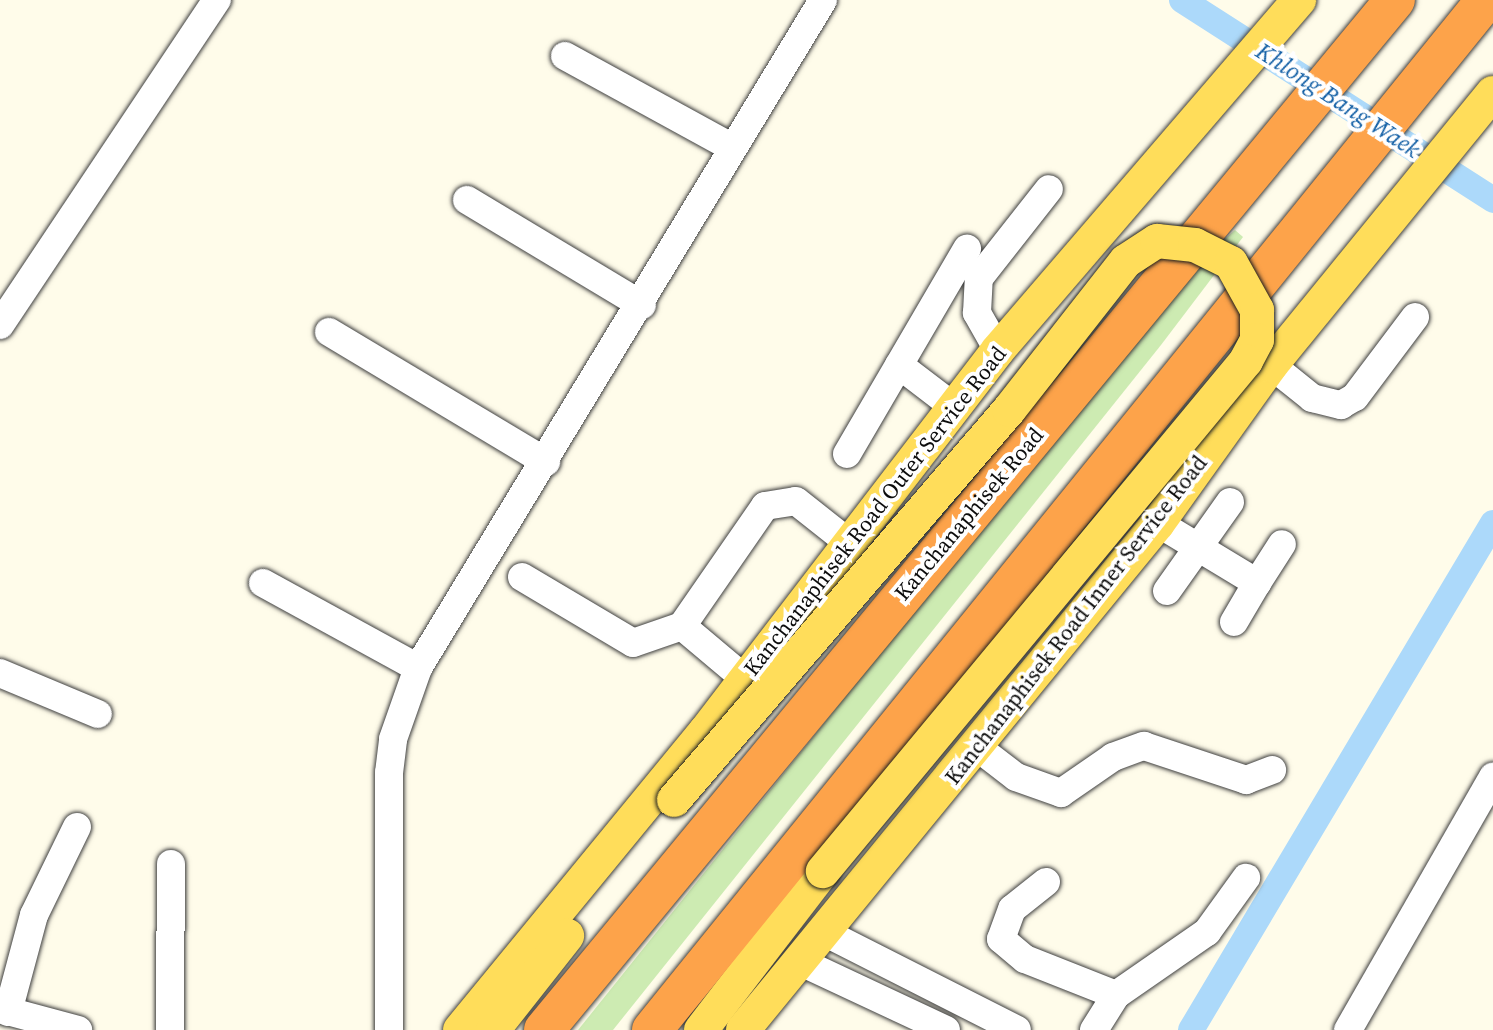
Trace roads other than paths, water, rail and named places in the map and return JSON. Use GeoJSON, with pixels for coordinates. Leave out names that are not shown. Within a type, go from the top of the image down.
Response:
{"type":"FeatureCollection","features":[{"type":"Feature","properties":{"kind":"highway","name":"Kanchanaphisek Road"},"geometry":{"type":"LineString","coordinates":[[544,1030],[1215,224],[1395,0]]}},
{"type":"Feature","properties":{"kind":"highway"},"geometry":{"type":"LineString","coordinates":[[652,1030],[1485,1]]}},
{"type":"Feature","properties":{"kind":"main road","name":"Kanchanaphisek Road Outer Service Road"},"geometry":{"type":"LineString","coordinates":[[460,1030],[745,679],[998,350],[1148,182],[1299,0]]}},
{"type":"Feature","properties":{"kind":"main road","name":"Kanchanaphisek Road Inner Service Road"},"geometry":{"type":"LineString","coordinates":[[743,1030],[826,933],[1158,523],[1271,365],[1493,93]]}},
{"type":"Feature","properties":{"kind":"main road"},"geometry":{"type":"LineString","coordinates":[[493,1030],[674,800],[1009,410],[1126,261],[1157,241],[1195,245],[1231,263],[1257,310],[1257,340],[1246,361],[823,871],[701,1030]]}},
{"type":"Feature","properties":{"kind":"street"},"geometry":{"type":"LineString","coordinates":[[0,325],[217,0]]}},
{"type":"Feature","properties":{"kind":"street"},"geometry":{"type":"LineString","coordinates":[[389,1030],[389,773],[393,739],[418,668],[642,305],[731,147],[823,0]]}},
{"type":"Feature","properties":{"kind":"street"},"geometry":{"type":"LineString","coordinates":[[565,56],[731,147]]}},
{"type":"Feature","properties":{"kind":"street"},"geometry":{"type":"LineString","coordinates":[[998,350],[977,313],[979,278],[1049,189]]}},
{"type":"Feature","properties":{"kind":"street"},"geometry":{"type":"LineString","coordinates":[[467,200],[642,305]]}},
{"type":"Feature","properties":{"kind":"street"},"geometry":{"type":"LineString","coordinates":[[847,454],[967,249]]}},
{"type":"Feature","properties":{"kind":"street"},"geometry":{"type":"LineString","coordinates":[[1271,365],[1312,398],[1341,405],[1355,397],[1415,317]]}},
{"type":"Feature","properties":{"kind":"street"},"geometry":{"type":"LineString","coordinates":[[329,332],[546,462]]}},
{"type":"Feature","properties":{"kind":"street"},"geometry":{"type":"LineString","coordinates":[[899,365],[954,407]]}},
{"type":"Feature","properties":{"kind":"street"},"geometry":{"type":"LineString","coordinates":[[522,577],[633,643],[682,626],[765,506],[779,498],[796,501],[848,542]]}},
{"type":"Feature","properties":{"kind":"street"},"geometry":{"type":"LineString","coordinates":[[1167,591],[1230,502]]}},
{"type":"Feature","properties":{"kind":"street"},"geometry":{"type":"LineString","coordinates":[[1158,523],[1257,583]]}},
{"type":"Feature","properties":{"kind":"street"},"geometry":{"type":"LineString","coordinates":[[1234,622],[1282,544]]}},
{"type":"Feature","properties":{"kind":"street"},"geometry":{"type":"LineString","coordinates":[[263,583],[418,668]]}},
{"type":"Feature","properties":{"kind":"street"},"geometry":{"type":"LineString","coordinates":[[682,626],[745,679]]}},
{"type":"Feature","properties":{"kind":"street"},"geometry":{"type":"LineString","coordinates":[[0,673],[98,714]]}},
{"type":"Feature","properties":{"kind":"street"},"geometry":{"type":"LineString","coordinates":[[977,747],[1016,777],[1061,793],[1113,757],[1144,746],[1246,780],[1272,770]]}},
{"type":"Feature","properties":{"kind":"street"},"geometry":{"type":"LineString","coordinates":[[1348,1030],[1493,777]]}},
{"type":"Feature","properties":{"kind":"street"},"geometry":{"type":"LineString","coordinates":[[77,827],[34,915],[4,1010],[78,1030]]}},
{"type":"Feature","properties":{"kind":"street"},"geometry":{"type":"LineString","coordinates":[[170,1030],[171,864]]}},
{"type":"Feature","properties":{"kind":"street"},"geometry":{"type":"LineString","coordinates":[[1094,1030],[1116,995],[1207,932],[1246,878]]}},
{"type":"Feature","properties":{"kind":"street"},"geometry":{"type":"LineString","coordinates":[[1046,882],[1012,909],[1001,939],[1025,959],[1116,995]]}},
{"type":"Feature","properties":{"kind":"street"},"geometry":{"type":"LineString","coordinates":[[826,933],[1017,1030]]}},
{"type":"Feature","properties":{"kind":"street"},"geometry":{"type":"LineString","coordinates":[[801,962],[946,1030]]}},
{"type":"Feature","properties":{"kind":"waterway","name":"Khlong Bang Waek"},"geometry":{"type":"LineString","coordinates":[[1182,0],[1493,200]]}},
{"type":"Feature","properties":{"kind":"waterway"},"geometry":{"type":"LineString","coordinates":[[1191,1030],[1493,523]]}}]}
